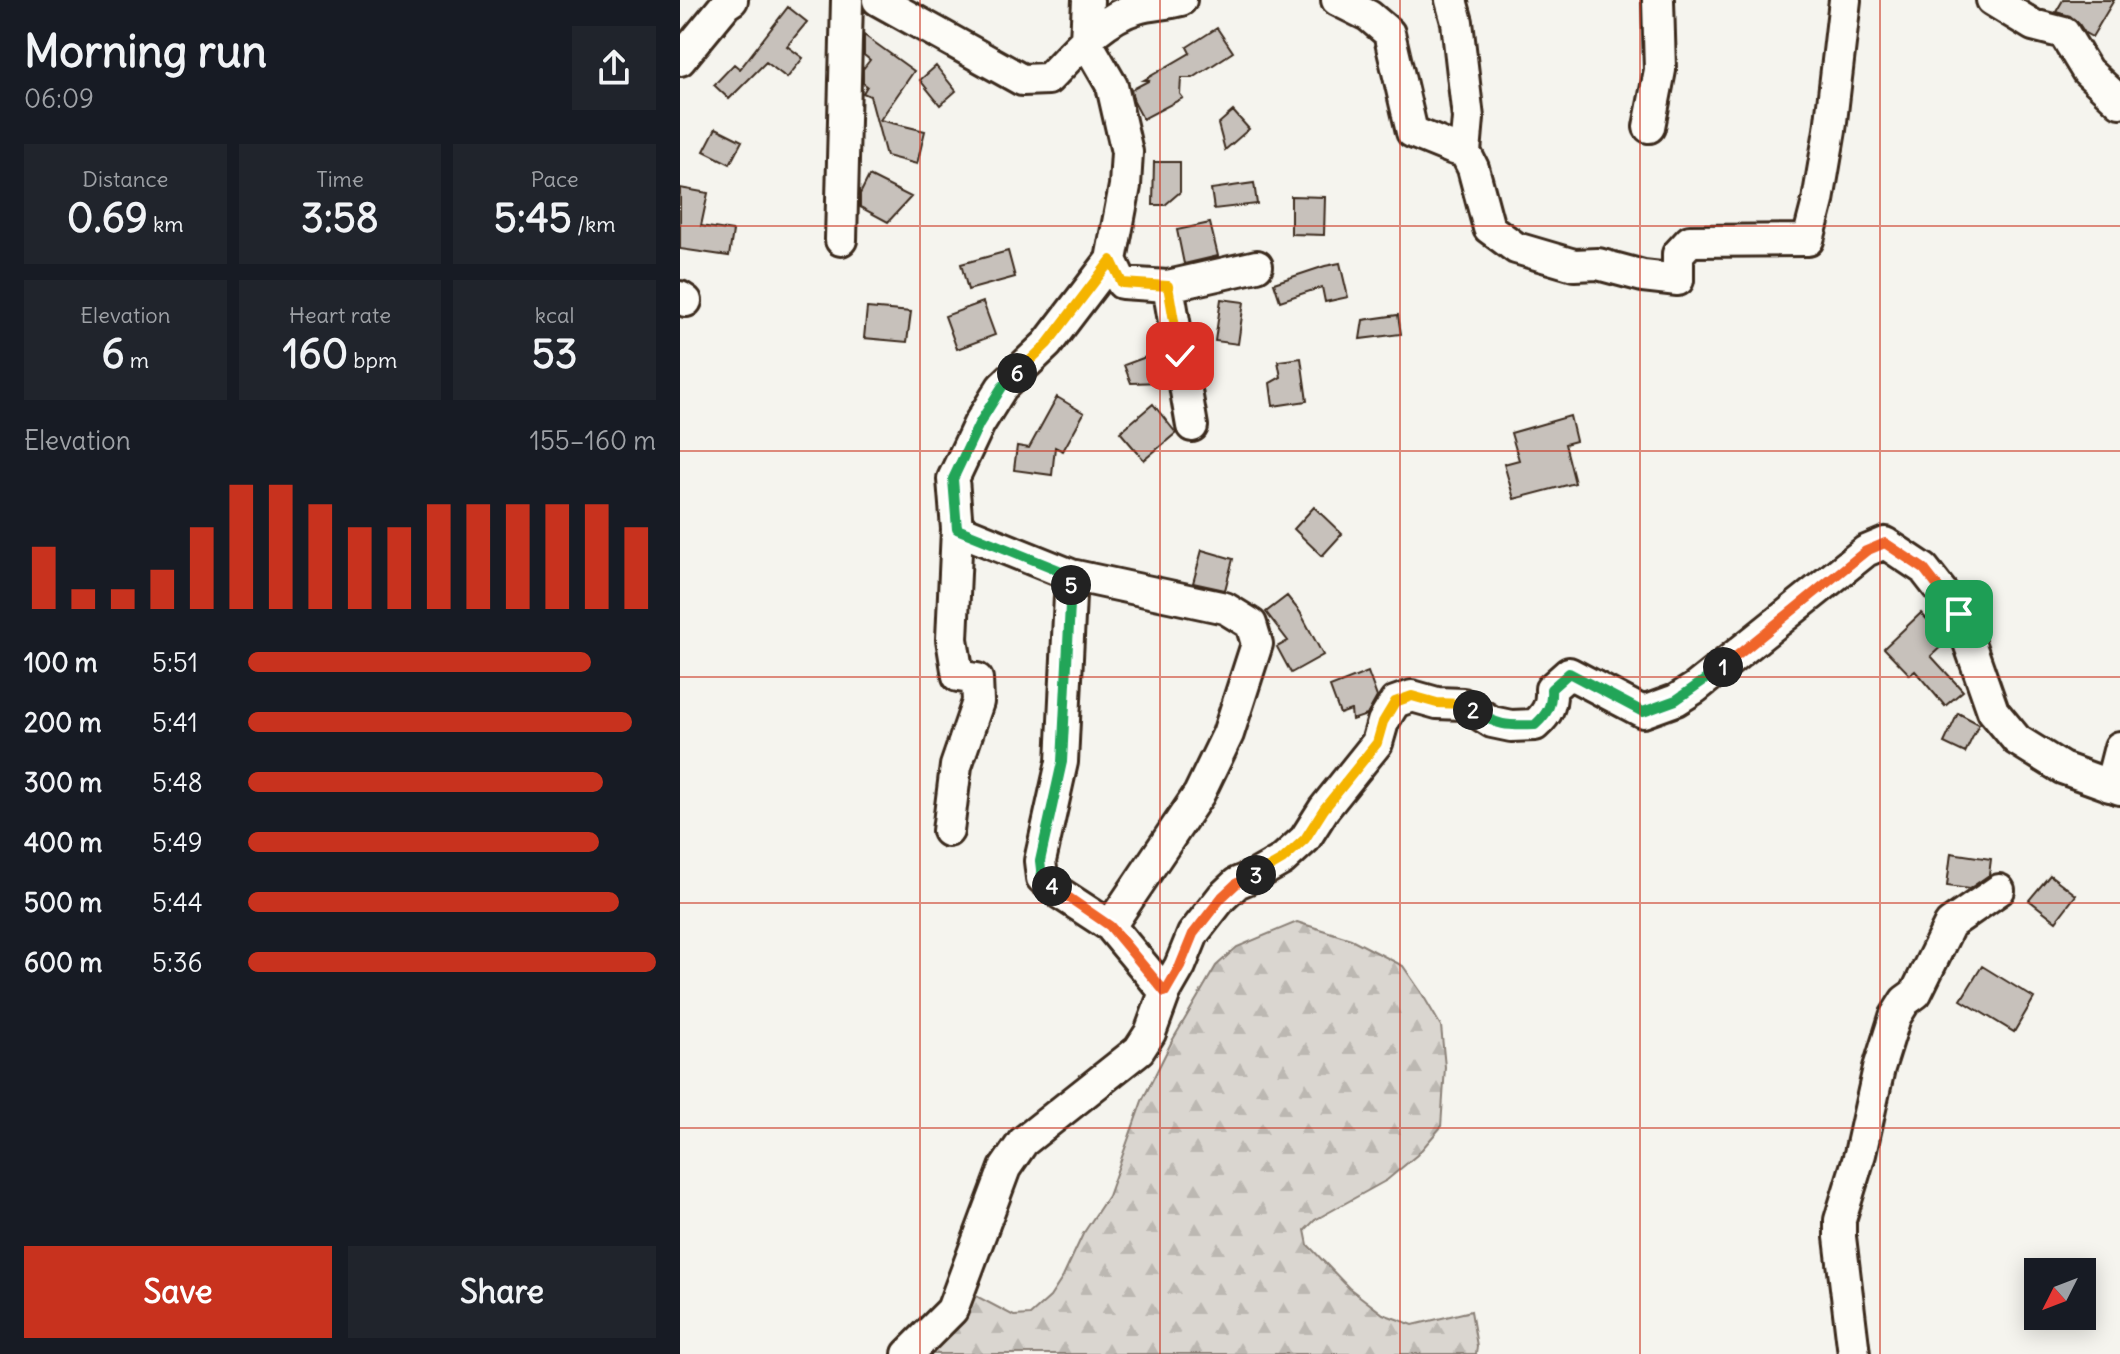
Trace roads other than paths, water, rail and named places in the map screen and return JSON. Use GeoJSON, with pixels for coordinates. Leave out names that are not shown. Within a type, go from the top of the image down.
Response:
{"type":"FeatureCollection","features":[{"type":"Feature","properties":{"kind":"street"},"geometry":{"type":"LineString","coordinates":[[841,240],[847,0]]}},
{"type":"Feature","properties":{"kind":"street"},"geometry":{"type":"LineString","coordinates":[[878,0],[1022,80],[1048,79],[1086,41],[1118,16],[1138,8],[1181,0]]}},
{"type":"Feature","properties":{"kind":"street"},"geometry":{"type":"LineString","coordinates":[[948,831],[956,766],[978,702],[977,679],[958,676],[952,639],[957,529],[953,479],[979,424],[1002,387],[1047,344],[1111,260],[1125,186],[1127,152],[1112,86],[1086,41],[1088,0]]}},
{"type":"Feature","properties":{"kind":"street"},"geometry":{"type":"LineString","coordinates":[[1337,0],[1369,16],[1389,33],[1412,132],[1465,152]]}},
{"type":"Feature","properties":{"kind":"street"},"geometry":{"type":"LineString","coordinates":[[1451,0],[1457,22],[1468,118],[1465,152],[1473,168],[1489,228],[1516,248],[1574,265],[1598,264],[1643,276],[1678,280],[1678,254],[1690,241],[1808,240],[1830,130],[1845,0]]}},
{"type":"Feature","properties":{"kind":"street"},"geometry":{"type":"LineString","coordinates":[[1649,127],[1660,70],[1658,0]]}},
{"type":"Feature","properties":{"kind":"street"},"geometry":{"type":"LineString","coordinates":[[1992,0],[2033,25],[2064,33],[2087,71],[2120,102]]}},
{"type":"Feature","properties":{"kind":"street"},"geometry":{"type":"LineString","coordinates":[[680,60],[720,1]]}},
{"type":"Feature","properties":{"kind":"street"},"geometry":{"type":"LineString","coordinates":[[1111,260],[1122,283],[1168,286],[1257,266]]}},
{"type":"Feature","properties":{"kind":"street"},"geometry":{"type":"LineString","coordinates":[[1168,286],[1192,426]]}},
{"type":"Feature","properties":{"kind":"street"},"geometry":{"type":"LineString","coordinates":[[957,529],[1071,575],[1225,608],[1251,624],[1257,644],[1228,734],[1199,794],[1110,926]]}},
{"type":"Feature","properties":{"kind":"street"},"geometry":{"type":"LineString","coordinates":[[908,1354],[952,1310],[1005,1168],[1023,1142],[1139,1050],[1150,1033],[1165,992],[1193,934],[1237,883],[1282,860],[1305,839],[1324,809],[1377,743],[1383,722],[1395,702],[1412,696],[1437,703],[1463,704],[1492,722],[1511,726],[1535,725],[1552,705],[1551,689],[1569,673],[1643,712],[1676,700],[1695,688],[1866,551],[1885,543],[1924,569],[1959,614],[1993,711],[2017,740],[2062,768],[2115,788],[2120,747]]}},
{"type":"Feature","properties":{"kind":"street"},"geometry":{"type":"LineString","coordinates":[[1071,575],[1062,762],[1040,861],[1042,878],[1110,926],[1165,992]]}},
{"type":"Feature","properties":{"kind":"street"},"geometry":{"type":"LineString","coordinates":[[1854,1354],[1840,1220],[1860,1154],[1879,1068],[1895,1017],[1905,1001],[1916,993],[1950,924],[1999,890]]}}]}
